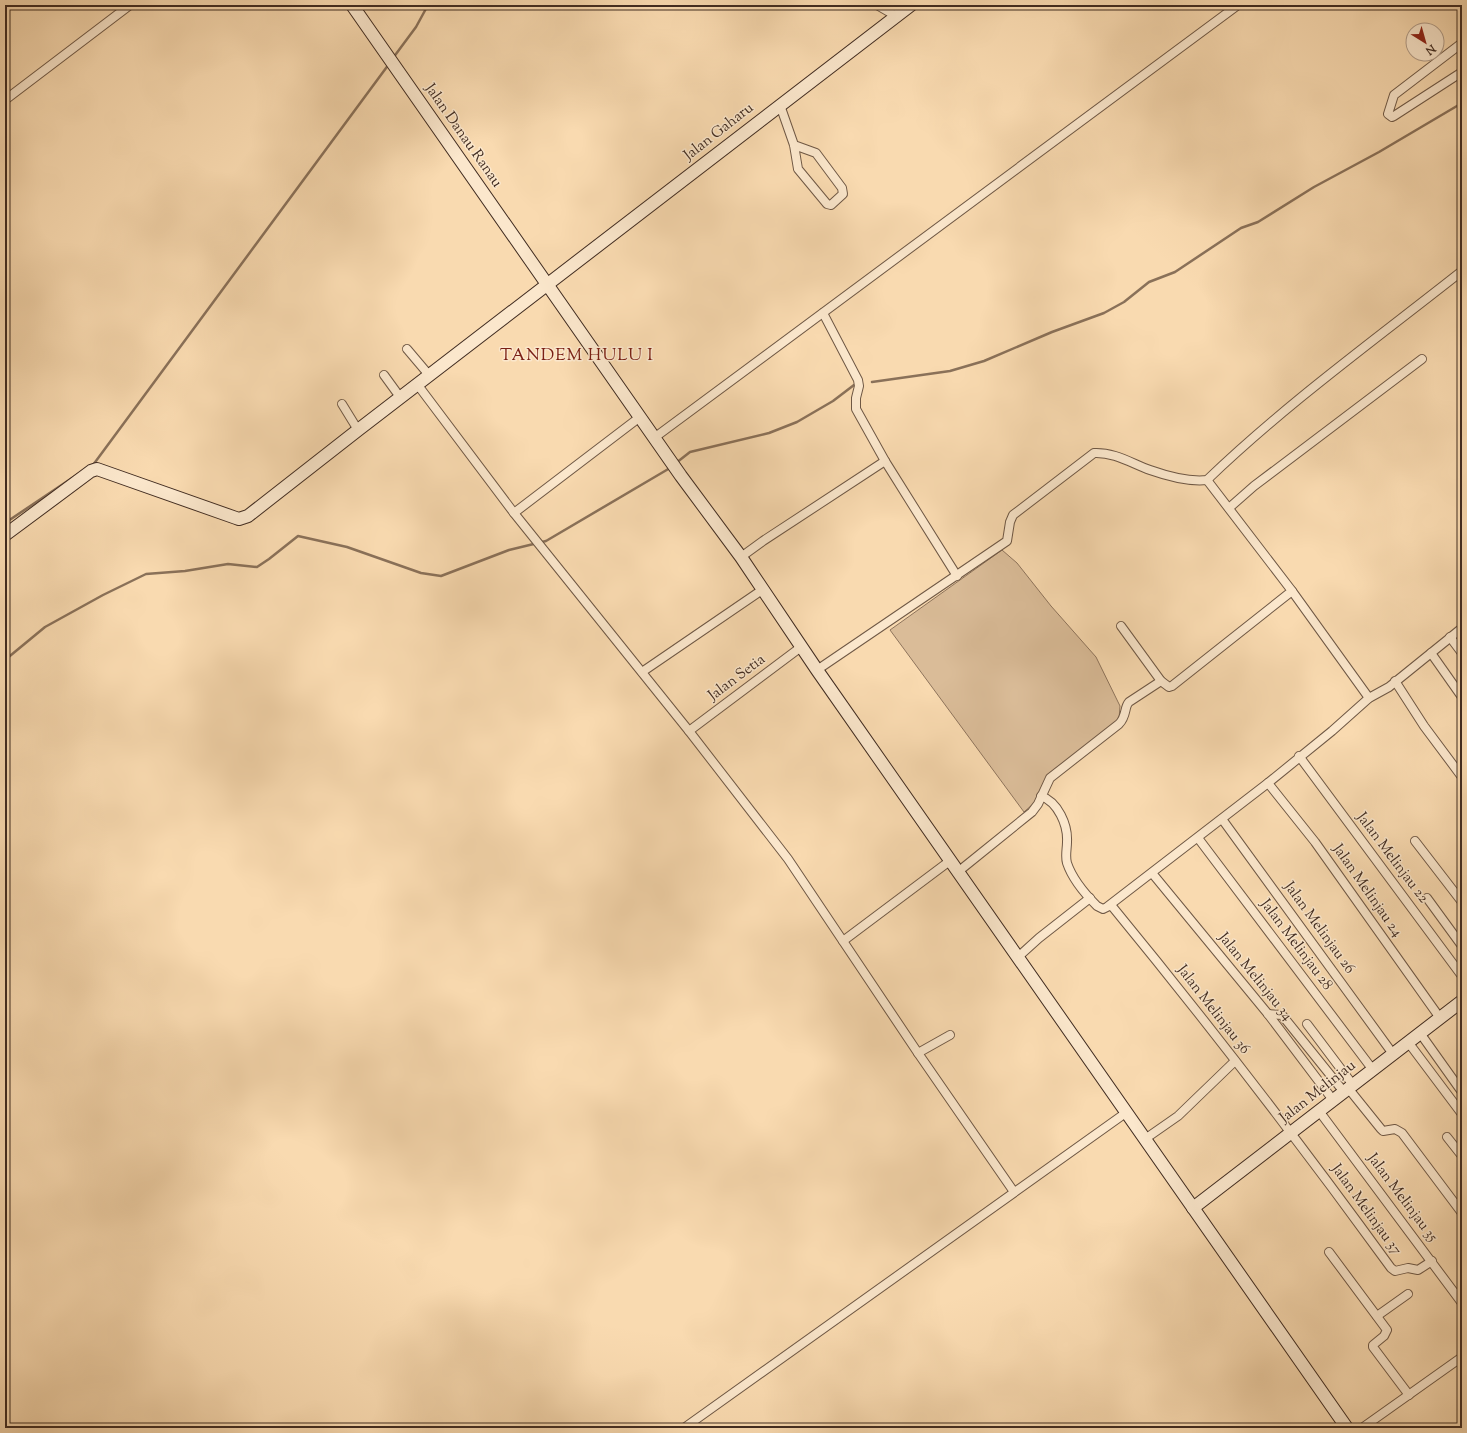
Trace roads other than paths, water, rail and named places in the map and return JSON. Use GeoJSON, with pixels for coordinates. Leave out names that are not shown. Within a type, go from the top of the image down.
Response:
{"type":"FeatureCollection","features":[{"type":"Feature","properties":{"kind":"street"},"geometry":{"type":"LineString","coordinates":[[5,100],[130,5]]}},
{"type":"Feature","properties":{"kind":"street","name":"Jalan Danau Ranau"},"geometry":{"type":"LineString","coordinates":[[352,5],[654,438],[741,557],[762,590],[1347,1428]]}},
{"type":"Feature","properties":{"kind":"street"},"geometry":{"type":"LineString","coordinates":[[877,5],[896,16]]}},
{"type":"Feature","properties":{"kind":"street","name":"Jalan Gaharu"},"geometry":{"type":"LineString","coordinates":[[5,535],[91,471],[97,469],[236,518],[244,519],[400,397],[910,5]]}},
{"type":"Feature","properties":{"kind":"street"},"geometry":{"type":"LineString","coordinates":[[654,438],[1238,5]]}},
{"type":"Feature","properties":{"kind":"street"},"geometry":{"type":"LineString","coordinates":[[1461,45],[1394,95],[1388,114],[1392,117],[1394,116],[1462,72]]}},
{"type":"Feature","properties":{"kind":"street"},"geometry":{"type":"LineString","coordinates":[[780,104],[794,145],[800,173],[830,206],[843,194],[842,188],[816,153],[794,145]]}},
{"type":"Feature","properties":{"kind":"street"},"geometry":{"type":"LineString","coordinates":[[818,670],[1007,541],[1010,522],[1013,515],[1020,508],[1094,453],[1112,454],[1151,470],[1183,478],[1199,481],[1207,480],[1233,456],[1353,356],[1462,271]]}},
{"type":"Feature","properties":{"kind":"street"},"geometry":{"type":"LineString","coordinates":[[823,313],[858,380],[859,386],[856,398],[856,409],[885,461],[957,576]]}},
{"type":"Feature","properties":{"kind":"street"},"geometry":{"type":"LineString","coordinates":[[407,349],[429,375]]}},
{"type":"Feature","properties":{"kind":"street"},"geometry":{"type":"LineString","coordinates":[[1229,508],[1254,486],[1422,359]]}},
{"type":"Feature","properties":{"kind":"street"},"geometry":{"type":"LineString","coordinates":[[384,375],[400,397]]}},
{"type":"Feature","properties":{"kind":"street"},"geometry":{"type":"LineString","coordinates":[[417,384],[514,513],[689,731],[788,859],[918,1053],[1014,1192]]}},
{"type":"Feature","properties":{"kind":"street"},"geometry":{"type":"LineString","coordinates":[[342,404],[358,430]]}},
{"type":"Feature","properties":{"kind":"street"},"geometry":{"type":"LineString","coordinates":[[514,513],[640,417]]}},
{"type":"Feature","properties":{"kind":"street"},"geometry":{"type":"LineString","coordinates":[[741,557],[885,461]]}},
{"type":"Feature","properties":{"kind":"street"},"geometry":{"type":"LineString","coordinates":[[1207,480],[1292,591],[1369,698]]}},
{"type":"Feature","properties":{"kind":"street"},"geometry":{"type":"LineString","coordinates":[[642,672],[762,590]]}},
{"type":"Feature","properties":{"kind":"street"},"geometry":{"type":"LineString","coordinates":[[1121,626],[1161,681],[1169,687],[1175,684],[1292,591]]}},
{"type":"Feature","properties":{"kind":"street"},"geometry":{"type":"LineString","coordinates":[[1041,796],[1051,802],[1064,820],[1067,840],[1067,861],[1090,898],[1099,908],[1103,909],[1111,905],[1198,838],[1332,731],[1369,698],[1395,681],[1462,628]]}},
{"type":"Feature","properties":{"kind":"street"},"geometry":{"type":"LineString","coordinates":[[1450,637],[1462,653]]}},
{"type":"Feature","properties":{"kind":"street","name":"Jalan Setia"},"geometry":{"type":"LineString","coordinates":[[689,731],[802,647]]}},
{"type":"Feature","properties":{"kind":"street"},"geometry":{"type":"LineString","coordinates":[[1431,653],[1462,697]]}},
{"type":"Feature","properties":{"kind":"street"},"geometry":{"type":"LineString","coordinates":[[959,871],[1032,812],[1050,778],[1119,724],[1124,719],[1126,704],[1161,681]]}},
{"type":"Feature","properties":{"kind":"street"},"geometry":{"type":"LineString","coordinates":[[1395,681],[1424,726],[1462,777]]}},
{"type":"Feature","properties":{"kind":"street","name":"Jalan Melinjau 22"},"geometry":{"type":"LineString","coordinates":[[1299,756],[1462,976]]}},
{"type":"Feature","properties":{"kind":"street","name":"Jalan Melinjau 24"},"geometry":{"type":"LineString","coordinates":[[1268,783],[1315,842],[1440,1018]]}},
{"type":"Feature","properties":{"kind":"street","name":"Jalan Melinjau 26"},"geometry":{"type":"LineString","coordinates":[[1222,819],[1393,1054]]}},
{"type":"Feature","properties":{"kind":"street","name":"Jalan Melinjau 28"},"geometry":{"type":"LineString","coordinates":[[1198,838],[1373,1070]]}},
{"type":"Feature","properties":{"kind":"street"},"geometry":{"type":"LineString","coordinates":[[1415,841],[1462,902]]}},
{"type":"Feature","properties":{"kind":"street"},"geometry":{"type":"LineString","coordinates":[[843,942],[951,860]]}},
{"type":"Feature","properties":{"kind":"street","name":"Jalan Melinjau 34"},"geometry":{"type":"LineString","coordinates":[[1152,873],[1268,1014],[1333,1100]]}},
{"type":"Feature","properties":{"kind":"street"},"geometry":{"type":"LineString","coordinates":[[1018,957],[1039,938],[1090,898]]}},
{"type":"Feature","properties":{"kind":"street"},"geometry":{"type":"LineString","coordinates":[[1428,898],[1462,946]]}},
{"type":"Feature","properties":{"kind":"street","name":"Jalan Melinjau 36"},"geometry":{"type":"LineString","coordinates":[[1111,905],[1189,1000],[1290,1133]]}},
{"type":"Feature","properties":{"kind":"street","name":"Jalan Melinjau"},"geometry":{"type":"LineString","coordinates":[[1193,1208],[1462,1001]]}},
{"type":"Feature","properties":{"kind":"street"},"geometry":{"type":"LineString","coordinates":[[1268,1014],[1282,1015],[1348,1088],[1383,1131],[1395,1129],[1402,1133],[1462,1213]]}},
{"type":"Feature","properties":{"kind":"street"},"geometry":{"type":"LineString","coordinates":[[1307,1024],[1348,1088]]}},
{"type":"Feature","properties":{"kind":"street"},"geometry":{"type":"LineString","coordinates":[[1420,1033],[1462,1092]]}},
{"type":"Feature","properties":{"kind":"street"},"geometry":{"type":"LineString","coordinates":[[918,1053],[950,1035]]}},
{"type":"Feature","properties":{"kind":"street"},"geometry":{"type":"LineString","coordinates":[[1408,1042],[1462,1114]]}},
{"type":"Feature","properties":{"kind":"street"},"geometry":{"type":"LineString","coordinates":[[1145,1139],[1178,1116],[1235,1061]]}},
{"type":"Feature","properties":{"kind":"street","name":"Jalan Melinjau 35"},"geometry":{"type":"LineString","coordinates":[[1319,1111],[1462,1303]]}},
{"type":"Feature","properties":{"kind":"street"},"geometry":{"type":"LineString","coordinates":[[684,1428],[1127,1112]]}},
{"type":"Feature","properties":{"kind":"street","name":"Jalan Melinjau 37"},"geometry":{"type":"LineString","coordinates":[[1290,1133],[1327,1179],[1391,1268],[1395,1271],[1408,1268],[1418,1270],[1432,1261]]}},
{"type":"Feature","properties":{"kind":"street"},"geometry":{"type":"LineString","coordinates":[[1447,1137],[1462,1156]]}},
{"type":"Feature","properties":{"kind":"street"},"geometry":{"type":"LineString","coordinates":[[1329,1252],[1387,1330],[1384,1336],[1373,1345],[1373,1347],[1408,1395]]}},
{"type":"Feature","properties":{"kind":"street"},"geometry":{"type":"LineString","coordinates":[[1377,1316],[1408,1294]]}},
{"type":"Feature","properties":{"kind":"street"},"geometry":{"type":"LineString","coordinates":[[1362,1428],[1462,1357]]}},
{"type":"Feature","properties":{"kind":"waterway"},"geometry":{"type":"LineString","coordinates":[[393,58],[416,27],[428,5]]}},
{"type":"Feature","properties":{"kind":"waterway"},"geometry":{"type":"LineString","coordinates":[[93,465],[389,64]]}},
{"type":"Feature","properties":{"kind":"waterway"},"geometry":{"type":"LineString","coordinates":[[872,382],[950,371],[984,361],[1052,332],[1104,313],[1124,302],[1149,282],[1175,272],[1241,228],[1258,222],[1314,187],[1379,152],[1462,103]]}},
{"type":"Feature","properties":{"kind":"waterway"},"geometry":{"type":"LineString","coordinates":[[676,463],[690,452],[769,433],[797,422],[833,401],[854,385]]}},
{"type":"Feature","properties":{"kind":"waterway"},"geometry":{"type":"LineString","coordinates":[[5,660],[45,627],[103,595],[146,574],[185,571],[228,564],[257,567],[298,536],[347,547],[421,573],[441,576],[509,550],[546,541],[670,468]]}},
{"type":"Feature","properties":{"kind":"waterway"},"geometry":{"type":"LineString","coordinates":[[5,523],[78,474]]}},
{"type":"Feature","properties":{"kind":"district","name":"TANDEM HULU I"},"geometry":{"type":"Point","coordinates":[577,356]}}]}
